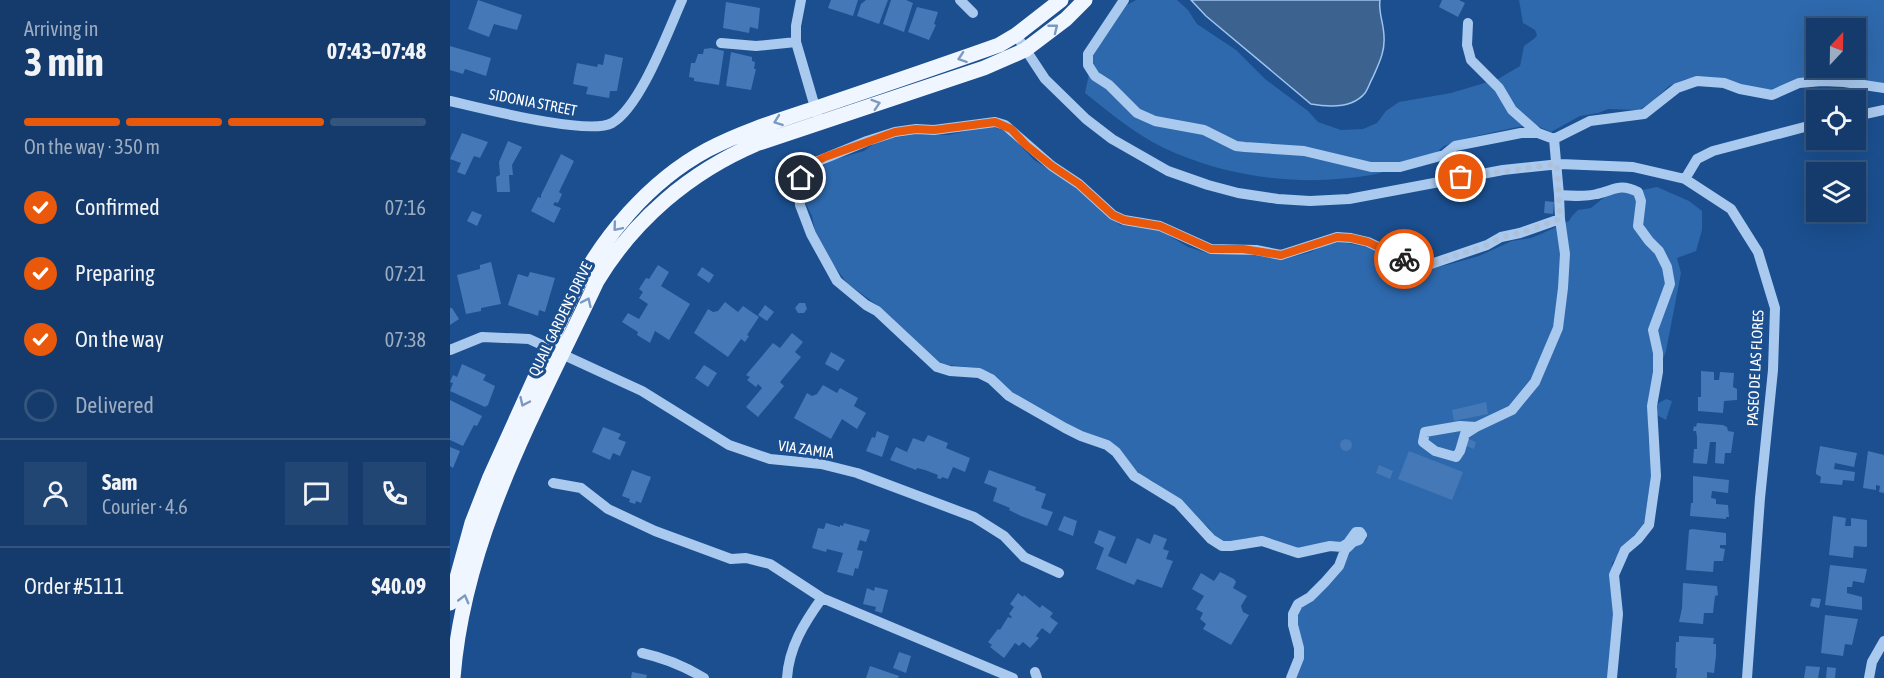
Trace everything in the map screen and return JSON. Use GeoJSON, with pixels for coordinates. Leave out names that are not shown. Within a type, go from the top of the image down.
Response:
{"type":"FeatureCollection","features":[{"type":"Feature","properties":{"kind":"main road","name":"QUAIL GARDENS DRIVE"},"geometry":{"type":"LineString","coordinates":[[818,116],[999,45],[1016,35],[1061,0]]}},
{"type":"Feature","properties":{"kind":"main road","name":"QUAIL GARDENS DRIVE"},"geometry":{"type":"LineString","coordinates":[[453,678],[462,606],[479,546],[500,488],[587,267],[633,208],[666,178],[706,151],[732,139],[984,68],[1025,50],[1066,19],[1085,0]]}},
{"type":"Feature","properties":{"kind":"main road","name":"QUAIL GARDENS DRIVE"},"geometry":{"type":"LineString","coordinates":[[450,603],[472,523],[486,486],[555,352]]}},
{"type":"Feature","properties":{"kind":"street","name":"SIDONIA STREET"},"geometry":{"type":"LineString","coordinates":[[450,101],[577,127],[600,127],[614,122],[631,104],[644,84],[682,0]]}},
{"type":"Feature","properties":{"kind":"street"},"geometry":{"type":"LineString","coordinates":[[801,0],[796,26],[796,42],[818,116]]}},
{"type":"Feature","properties":{"kind":"street"},"geometry":{"type":"LineString","coordinates":[[960,0],[973,13]]}},
{"type":"Feature","properties":{"kind":"street"},"geometry":{"type":"LineString","coordinates":[[1124,0],[1088,54],[1088,65],[1095,76],[1109,85],[1137,113],[1155,121],[1204,130],[1236,146],[1304,151],[1371,167],[1400,167],[1444,155],[1455,146],[1521,133],[1538,133],[1554,138],[1590,121],[1644,114],[1677,88],[1697,81],[1724,83],[1740,90],[1772,94],[1799,83],[1822,81],[1884,88]]}},
{"type":"Feature","properties":{"kind":"street"},"geometry":{"type":"LineString","coordinates":[[1468,23],[1467,45],[1471,60],[1498,88],[1512,110],[1538,133]]}},
{"type":"Feature","properties":{"kind":"street","name":"PASEO DE LAS FLORES"},"geometry":{"type":"LineString","coordinates":[[1016,35],[1045,79],[1063,98],[1112,139],[1168,171],[1238,193],[1310,201],[1349,199],[1471,175],[1557,164],[1634,167],[1685,179],[1731,209],[1758,252],[1775,308],[1773,370],[1760,498],[1747,678]]}},
{"type":"Feature","properties":{"kind":"street"},"geometry":{"type":"LineString","coordinates":[[721,43],[756,46],[796,42]]}},
{"type":"Feature","properties":{"kind":"street"},"geometry":{"type":"LineString","coordinates":[[1866,114],[1884,110]]}},
{"type":"Feature","properties":{"kind":"street"},"geometry":{"type":"LineString","coordinates":[[1291,678],[1299,658],[1293,614],[1298,604],[1310,597],[1339,566],[1345,550],[1353,542],[1359,540],[1362,535],[1360,532],[1356,532],[1342,547],[1330,546],[1298,553],[1262,541],[1222,546],[1211,539],[1178,503],[1134,476],[1116,452],[1107,445],[1065,428],[1009,396],[991,379],[979,372],[950,371],[938,367],[877,311],[837,281],[811,234],[800,205],[798,190],[801,178],[811,164],[818,160],[895,132],[916,129],[934,130],[995,122],[1011,129],[1026,145],[1079,184],[1113,215],[1124,220],[1160,226],[1211,249],[1243,249],[1281,255],[1337,237],[1368,242],[1410,262],[1431,264],[1487,245],[1501,237],[1560,219]]}},
{"type":"Feature","properties":{"kind":"street"},"geometry":{"type":"LineString","coordinates":[[1685,179],[1697,159],[1713,151],[1806,127]]}},
{"type":"Feature","properties":{"kind":"street"},"geometry":{"type":"LineString","coordinates":[[1476,427],[1444,428],[1425,432],[1423,442],[1435,451],[1456,457],[1465,434],[1512,410],[1535,382],[1558,328],[1564,277],[1565,254],[1554,138]]}},
{"type":"Feature","properties":{"kind":"street"},"geometry":{"type":"LineString","coordinates":[[1559,195],[1598,194],[1617,187],[1628,187],[1638,192],[1641,201],[1638,226],[1659,251],[1667,267],[1670,284],[1653,330],[1658,353],[1658,372],[1652,406],[1656,476],[1648,525],[1638,539],[1625,550],[1614,575],[1618,614],[1611,678]]}},
{"type":"Feature","properties":{"kind":"street","name":"VIA ZAMIA"},"geometry":{"type":"LineString","coordinates":[[450,350],[482,337],[529,339],[642,391],[729,445],[770,459],[821,464],[857,473],[974,517],[1004,536],[1024,557],[1059,573]]}},
{"type":"Feature","properties":{"kind":"street"},"geometry":{"type":"LineString","coordinates":[[553,483],[581,488],[608,508],[655,531],[731,559],[746,558],[770,564],[822,598],[1013,678]]}},
{"type":"Feature","properties":{"kind":"street"},"geometry":{"type":"LineString","coordinates":[[787,678],[788,663],[797,638],[822,598]]}},
{"type":"Feature","properties":{"kind":"street"},"geometry":{"type":"LineString","coordinates":[[1869,678],[1872,662],[1884,641]]}},
{"type":"Feature","properties":{"kind":"street"},"geometry":{"type":"LineString","coordinates":[[642,653],[681,665],[704,678]]}},
{"type":"Feature","properties":{"kind":"shaded area"},"geometry":{"type":"Polygon","coordinates":[[[1136,0],[1177,0],[1188,10],[1197,24],[1236,50],[1265,79],[1308,111],[1318,122],[1341,130],[1363,129],[1377,123],[1386,111],[1399,102],[1451,93],[1498,79],[1520,66],[1524,46],[1537,35],[1535,30],[1523,23],[1519,0],[1884,0],[1884,83],[1778,87],[1769,90],[1705,78],[1686,79],[1669,86],[1639,110],[1608,109],[1580,116],[1551,132],[1533,124],[1463,139],[1444,146],[1436,153],[1396,168],[1345,179],[1292,180],[1239,173],[1214,167],[1164,148],[1133,130],[1085,93],[1093,55],[1127,5],[1136,0]]]}},
{"type":"Feature","properties":{"kind":"shaded area"},"geometry":{"type":"Polygon","coordinates":[[[1191,0],[1380,0],[1384,37],[1383,53],[1367,90],[1360,98],[1340,105],[1311,104],[1206,16],[1191,0]]]}},
{"type":"Feature","properties":{"kind":"shaded area"},"geometry":{"type":"Polygon","coordinates":[[[989,126],[1007,131],[1034,160],[1069,182],[1120,225],[1158,229],[1188,247],[1207,253],[1259,255],[1281,260],[1341,242],[1367,247],[1417,270],[1443,266],[1479,256],[1512,241],[1541,234],[1569,221],[1578,210],[1591,208],[1612,191],[1633,192],[1657,187],[1689,201],[1702,211],[1702,230],[1696,251],[1677,258],[1681,273],[1666,351],[1650,393],[1648,434],[1652,470],[1644,523],[1612,563],[1614,618],[1608,678],[1295,678],[1299,610],[1343,567],[1353,547],[1366,540],[1367,537],[1343,542],[1329,541],[1296,550],[1255,538],[1230,543],[1215,539],[1209,528],[1153,481],[1138,475],[1085,434],[1019,398],[991,373],[977,368],[941,364],[877,305],[847,283],[832,263],[815,231],[812,216],[804,200],[805,183],[809,174],[833,160],[864,151],[879,140],[918,134],[948,135],[989,126]]]}},
{"type":"Feature","properties":{"kind":"shaded area"},"geometry":{"type":"Polygon","coordinates":[[[1666,399],[1672,401],[1666,420],[1657,415],[1657,404],[1666,399]]]}},
{"type":"Feature","properties":{"kind":"building"},"geometry":{"type":"Polygon","coordinates":[[[478,0],[522,15],[517,30],[494,24],[489,37],[468,29],[478,0]]]}},
{"type":"Feature","properties":{"kind":"building"},"geometry":{"type":"Polygon","coordinates":[[[831,0],[858,0],[853,16],[828,8],[831,0]]]}},
{"type":"Feature","properties":{"kind":"building"},"geometry":{"type":"Polygon","coordinates":[[[866,0],[888,0],[879,24],[857,16],[861,4],[866,0]]]}},
{"type":"Feature","properties":{"kind":"building"},"geometry":{"type":"Polygon","coordinates":[[[891,0],[906,0],[913,3],[904,32],[883,24],[891,0]]]}},
{"type":"Feature","properties":{"kind":"building"},"geometry":{"type":"Polygon","coordinates":[[[1442,0],[1459,0],[1465,3],[1458,17],[1439,7],[1442,0]]]}},
{"type":"Feature","properties":{"kind":"building"},"geometry":{"type":"Polygon","coordinates":[[[726,2],[760,8],[758,29],[750,27],[749,33],[723,28],[726,2]]]}},
{"type":"Feature","properties":{"kind":"building"},"geometry":{"type":"Polygon","coordinates":[[[917,7],[938,12],[934,24],[936,25],[929,40],[908,32],[917,7]]]}},
{"type":"Feature","properties":{"kind":"building"},"geometry":{"type":"Polygon","coordinates":[[[450,46],[491,58],[486,76],[465,69],[463,74],[450,70],[450,46]]]}},
{"type":"Feature","properties":{"kind":"building"},"geometry":{"type":"Polygon","coordinates":[[[704,49],[724,51],[719,85],[694,81],[694,78],[689,77],[691,63],[695,63],[698,54],[703,54],[704,49]]]}},
{"type":"Feature","properties":{"kind":"building"},"geometry":{"type":"Polygon","coordinates":[[[731,52],[752,57],[752,61],[755,62],[754,69],[756,69],[751,90],[726,86],[731,52]]]}},
{"type":"Feature","properties":{"kind":"building"},"geometry":{"type":"Polygon","coordinates":[[[605,54],[623,58],[617,91],[610,91],[609,98],[586,94],[588,87],[573,84],[577,63],[597,67],[598,64],[603,65],[605,54]]]}},
{"type":"Feature","properties":{"kind":"building"},"geometry":{"type":"Polygon","coordinates":[[[462,133],[488,142],[480,158],[474,156],[465,175],[457,172],[461,163],[450,159],[462,133]]]}},
{"type":"Feature","properties":{"kind":"building"},"geometry":{"type":"Polygon","coordinates":[[[508,141],[522,147],[512,165],[513,175],[509,175],[510,192],[497,192],[496,177],[500,175],[499,162],[508,141]]]}},
{"type":"Feature","properties":{"kind":"building"},"geometry":{"type":"Polygon","coordinates":[[[561,154],[574,161],[559,192],[562,194],[558,203],[555,202],[553,205],[561,208],[554,223],[531,211],[538,197],[541,198],[561,154]]]}},
{"type":"Feature","properties":{"kind":"building"},"geometry":{"type":"Polygon","coordinates":[[[1545,201],[1554,202],[1553,214],[1544,213],[1545,201]]]}},
{"type":"Feature","properties":{"kind":"building"},"geometry":{"type":"Polygon","coordinates":[[[472,211],[482,215],[477,226],[467,221],[472,211]]]}},
{"type":"Feature","properties":{"kind":"building"},"geometry":{"type":"Polygon","coordinates":[[[491,262],[501,304],[466,314],[457,275],[480,269],[480,265],[491,262]]]}},
{"type":"Feature","properties":{"kind":"building"},"geometry":{"type":"Polygon","coordinates":[[[658,265],[669,272],[661,286],[690,304],[669,340],[655,331],[650,343],[622,322],[628,313],[639,319],[648,304],[639,298],[643,292],[639,289],[658,265]]]}},
{"type":"Feature","properties":{"kind":"building"},"geometry":{"type":"Polygon","coordinates":[[[702,267],[714,275],[709,283],[697,275],[702,267]]]}},
{"type":"Feature","properties":{"kind":"building"},"geometry":{"type":"Polygon","coordinates":[[[530,272],[555,278],[545,312],[539,310],[538,316],[508,305],[518,274],[528,277],[530,272]]]}},
{"type":"Feature","properties":{"kind":"building"},"geometry":{"type":"Polygon","coordinates":[[[725,302],[738,312],[743,306],[759,317],[745,342],[741,339],[728,357],[694,333],[708,309],[713,312],[718,311],[725,302]]]}},
{"type":"Feature","properties":{"kind":"building"},"geometry":{"type":"Polygon","coordinates":[[[799,303],[805,303],[807,309],[804,313],[798,313],[795,308],[799,303]]]}},
{"type":"Feature","properties":{"kind":"building"},"geometry":{"type":"Polygon","coordinates":[[[765,305],[774,312],[767,321],[758,315],[765,305]]]}},
{"type":"Feature","properties":{"kind":"building"},"geometry":{"type":"Polygon","coordinates":[[[450,308],[459,319],[450,325],[450,308]]]}},
{"type":"Feature","properties":{"kind":"building"},"geometry":{"type":"Polygon","coordinates":[[[792,333],[803,342],[795,352],[801,357],[780,382],[784,386],[758,417],[746,407],[762,388],[758,384],[756,387],[747,380],[750,377],[746,375],[773,343],[780,348],[792,333]]]}},
{"type":"Feature","properties":{"kind":"building"},"geometry":{"type":"Polygon","coordinates":[[[831,352],[845,360],[838,371],[825,364],[831,352]]]}},
{"type":"Feature","properties":{"kind":"building"},"geometry":{"type":"Polygon","coordinates":[[[462,364],[486,375],[483,380],[495,386],[488,405],[485,407],[450,391],[453,375],[457,377],[462,364]]]}},
{"type":"Feature","properties":{"kind":"building"},"geometry":{"type":"Polygon","coordinates":[[[704,365],[717,373],[708,387],[695,378],[704,365]]]}},
{"type":"Feature","properties":{"kind":"building"},"geometry":{"type":"Polygon","coordinates":[[[1701,371],[1714,372],[1714,380],[1719,380],[1720,372],[1734,373],[1733,387],[1737,389],[1737,400],[1724,401],[1723,413],[1698,411],[1698,397],[1701,397],[1701,371]]]}},
{"type":"Feature","properties":{"kind":"building"},"geometry":{"type":"Polygon","coordinates":[[[823,385],[837,393],[840,388],[858,398],[854,406],[866,413],[857,429],[842,419],[831,439],[794,418],[807,393],[812,396],[817,394],[823,385]]]}},
{"type":"Feature","properties":{"kind":"building"},"geometry":{"type":"Polygon","coordinates":[[[450,400],[482,416],[477,426],[474,425],[463,446],[450,440],[450,400]]]}},
{"type":"Feature","properties":{"kind":"building"},"geometry":{"type":"Polygon","coordinates":[[[1486,402],[1488,414],[1454,421],[1452,410],[1486,402]]]}},
{"type":"Feature","properties":{"kind":"building"},"geometry":{"type":"Polygon","coordinates":[[[1697,423],[1723,425],[1728,431],[1734,432],[1731,453],[1725,453],[1724,464],[1715,463],[1716,442],[1710,442],[1707,464],[1693,463],[1694,449],[1697,449],[1697,437],[1696,431],[1693,431],[1697,423]]]}},
{"type":"Feature","properties":{"kind":"building"},"geometry":{"type":"Polygon","coordinates":[[[603,427],[621,434],[618,439],[626,442],[620,456],[613,453],[610,460],[592,452],[603,427]]]}},
{"type":"Feature","properties":{"kind":"building"},"geometry":{"type":"Polygon","coordinates":[[[877,431],[889,436],[882,457],[866,451],[877,431]]]}},
{"type":"Feature","properties":{"kind":"building"},"geometry":{"type":"Polygon","coordinates":[[[928,435],[948,443],[946,448],[970,458],[965,472],[953,467],[948,479],[942,477],[941,479],[937,478],[938,475],[925,470],[917,468],[916,470],[890,460],[896,447],[907,452],[913,438],[924,442],[928,435]]]}},
{"type":"Feature","properties":{"kind":"building"},"geometry":{"type":"Polygon","coordinates":[[[1466,438],[1476,442],[1474,449],[1464,445],[1466,438]]]}},
{"type":"Feature","properties":{"kind":"building"},"geometry":{"type":"Polygon","coordinates":[[[1348,439],[1352,445],[1348,451],[1344,451],[1340,443],[1348,439]]]}},
{"type":"Feature","properties":{"kind":"building"},"geometry":{"type":"Polygon","coordinates":[[[1820,446],[1857,453],[1854,467],[1835,463],[1834,469],[1855,472],[1854,481],[1843,480],[1842,485],[1820,483],[1821,477],[1816,474],[1816,471],[1820,446]]]}},
{"type":"Feature","properties":{"kind":"building"},"geometry":{"type":"Polygon","coordinates":[[[450,447],[460,451],[453,468],[450,466],[450,447]]]}},
{"type":"Feature","properties":{"kind":"building"},"geometry":{"type":"Polygon","coordinates":[[[1409,451],[1463,472],[1452,500],[1398,479],[1409,451]]]}},
{"type":"Feature","properties":{"kind":"building"},"geometry":{"type":"Polygon","coordinates":[[[1868,451],[1884,455],[1884,493],[1879,492],[1880,486],[1876,485],[1876,490],[1863,488],[1868,451]]]}},
{"type":"Feature","properties":{"kind":"building"},"geometry":{"type":"Polygon","coordinates":[[[1379,465],[1393,471],[1390,479],[1376,473],[1379,465]]]}},
{"type":"Feature","properties":{"kind":"building"},"geometry":{"type":"Polygon","coordinates":[[[632,470],[651,477],[641,503],[629,502],[630,499],[622,496],[632,470]]]}},
{"type":"Feature","properties":{"kind":"building"},"geometry":{"type":"Polygon","coordinates":[[[989,470],[1036,487],[1035,490],[1046,494],[1041,508],[1053,512],[1047,526],[1021,516],[1009,510],[1010,508],[993,501],[997,488],[984,483],[989,470]]]}},
{"type":"Feature","properties":{"kind":"building"},"geometry":{"type":"Polygon","coordinates":[[[1693,476],[1729,480],[1728,493],[1712,491],[1711,498],[1716,499],[1716,504],[1728,505],[1729,517],[1726,519],[1690,516],[1691,503],[1693,503],[1693,476]]]}},
{"type":"Feature","properties":{"kind":"building"},"geometry":{"type":"Polygon","coordinates":[[[1064,516],[1077,521],[1073,536],[1058,530],[1064,516]]]}},
{"type":"Feature","properties":{"kind":"building"},"geometry":{"type":"Polygon","coordinates":[[[1833,516],[1846,518],[1845,526],[1851,526],[1851,518],[1867,520],[1867,546],[1854,546],[1853,558],[1829,555],[1833,516]]]}},
{"type":"Feature","properties":{"kind":"building"},"geometry":{"type":"Polygon","coordinates":[[[826,523],[840,527],[844,523],[870,530],[866,542],[860,540],[857,550],[863,551],[858,569],[855,568],[853,576],[837,572],[843,553],[812,548],[818,528],[824,529],[826,523]]]}},
{"type":"Feature","properties":{"kind":"building"},"geometry":{"type":"Polygon","coordinates":[[[1099,530],[1116,537],[1108,556],[1126,564],[1137,538],[1150,544],[1154,534],[1167,539],[1163,549],[1169,551],[1166,559],[1173,561],[1162,588],[1137,579],[1134,585],[1096,569],[1104,548],[1094,543],[1099,530]]]}},
{"type":"Feature","properties":{"kind":"building"},"geometry":{"type":"Polygon","coordinates":[[[1689,530],[1726,533],[1726,545],[1720,545],[1720,548],[1725,549],[1723,561],[1714,561],[1713,572],[1686,570],[1689,530]]]}},
{"type":"Feature","properties":{"kind":"building"},"geometry":{"type":"Polygon","coordinates":[[[1830,565],[1867,569],[1864,583],[1853,581],[1852,587],[1847,587],[1847,593],[1862,597],[1862,610],[1825,605],[1830,565]]]}},
{"type":"Feature","properties":{"kind":"building"},"geometry":{"type":"Polygon","coordinates":[[[1220,572],[1234,579],[1236,582],[1233,588],[1247,596],[1241,606],[1243,612],[1249,615],[1231,645],[1203,629],[1206,624],[1200,619],[1203,613],[1196,609],[1204,596],[1192,589],[1201,573],[1214,581],[1220,572]]]}},
{"type":"Feature","properties":{"kind":"building"},"geometry":{"type":"Polygon","coordinates":[[[1683,583],[1717,586],[1718,595],[1715,596],[1713,613],[1704,613],[1703,624],[1679,622],[1683,583]]]}},
{"type":"Feature","properties":{"kind":"building"},"geometry":{"type":"Polygon","coordinates":[[[875,587],[888,590],[882,613],[875,611],[876,607],[863,604],[867,588],[874,591],[875,587]]]}},
{"type":"Feature","properties":{"kind":"building"},"geometry":{"type":"Polygon","coordinates":[[[1018,593],[1040,608],[1042,605],[1053,613],[1050,617],[1058,623],[1050,634],[1042,628],[1036,636],[1039,638],[1030,648],[1023,642],[1019,646],[1015,643],[1004,658],[990,647],[992,645],[988,642],[998,629],[1000,630],[1008,617],[1012,617],[1009,614],[1014,607],[1010,604],[1018,593]]]}},
{"type":"Feature","properties":{"kind":"building"},"geometry":{"type":"Polygon","coordinates":[[[1812,598],[1821,599],[1819,608],[1810,606],[1812,598]]]}},
{"type":"Feature","properties":{"kind":"building"},"geometry":{"type":"Polygon","coordinates":[[[1825,615],[1858,619],[1852,645],[1845,644],[1843,656],[1821,653],[1825,615]]]}},
{"type":"Feature","properties":{"kind":"building"},"geometry":{"type":"Polygon","coordinates":[[[1679,636],[1714,638],[1716,656],[1714,673],[1707,672],[1707,678],[1676,678],[1676,642],[1679,642],[1679,636]]]}},
{"type":"Feature","properties":{"kind":"building"},"geometry":{"type":"Polygon","coordinates":[[[899,652],[911,656],[906,673],[893,668],[899,652]]]}},
{"type":"Feature","properties":{"kind":"building"},"geometry":{"type":"Polygon","coordinates":[[[870,666],[899,676],[898,678],[866,678],[870,666]]]}},
{"type":"Feature","properties":{"kind":"building"},"geometry":{"type":"Polygon","coordinates":[[[1806,666],[1820,667],[1818,678],[1804,678],[1806,666]]]}},
{"type":"Feature","properties":{"kind":"building"},"geometry":{"type":"Polygon","coordinates":[[[1827,667],[1836,668],[1835,678],[1826,678],[1827,667]]]}},
{"type":"Feature","properties":{"kind":"building"},"geometry":{"type":"Polygon","coordinates":[[[632,672],[647,675],[646,678],[631,678],[632,672]]]}},
{"type":"Feature","properties":{"kind":"way so far"},"geometry":{"type":"LineString","coordinates":[[1404,259],[1421,264],[1448,260],[1501,237],[1560,219],[1557,164],[1461,177]]}},
{"type":"Feature","properties":{"kind":"route"},"geometry":{"type":"LineString","coordinates":[[801,178],[811,164],[825,157],[895,132],[916,129],[934,130],[995,122],[1011,129],[1026,145],[1052,166],[1079,184],[1113,215],[1124,220],[1169,229],[1181,237],[1211,249],[1256,250],[1281,255],[1337,237],[1368,242],[1404,259]]}}]}
